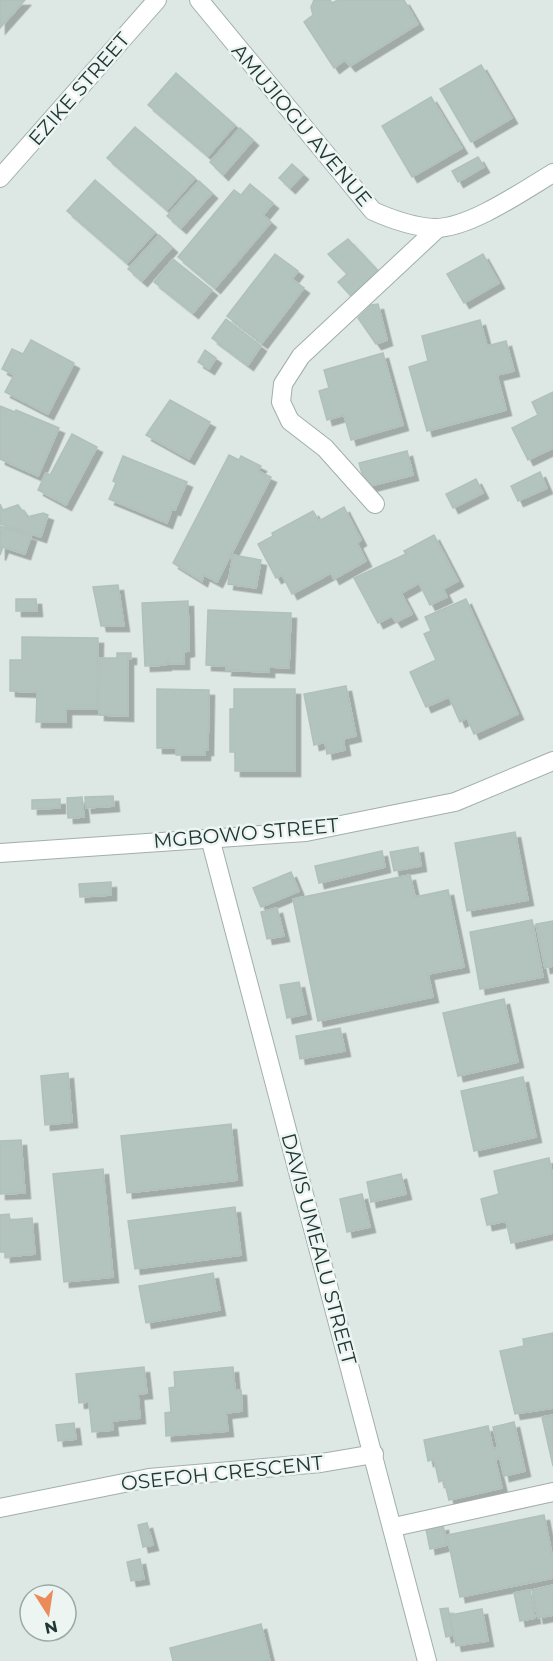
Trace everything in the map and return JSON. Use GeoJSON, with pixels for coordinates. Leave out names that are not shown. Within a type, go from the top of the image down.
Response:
{"type":"FeatureCollection","features":[{"type":"Feature","properties":{"kind":"street","name":"EZIKE STREET"},"geometry":{"type":"LineString","coordinates":[[0,178],[157,0]]}},
{"type":"Feature","properties":{"kind":"street","name":"AMUJIOGU AVENUE"},"geometry":{"type":"LineString","coordinates":[[198,0],[373,211],[404,224],[438,228],[478,217],[553,173]]}},
{"type":"Feature","properties":{"kind":"street"},"geometry":{"type":"LineString","coordinates":[[375,504],[325,448],[290,421],[281,402],[283,384],[301,356],[438,228]]}},
{"type":"Feature","properties":{"kind":"street","name":"MGBOWO STREET"},"geometry":{"type":"LineString","coordinates":[[0,853],[306,832],[454,802],[553,761]]}},
{"type":"Feature","properties":{"kind":"street","name":"DAVIS UMEALU STREET"},"geometry":{"type":"LineString","coordinates":[[210,838],[255,1002],[303,1194],[394,1527],[427,1661]]}},
{"type":"Feature","properties":{"kind":"street","name":"OSEFOH CRESCENT"},"geometry":{"type":"LineString","coordinates":[[0,1508],[149,1478],[321,1463],[374,1454]]}},
{"type":"Feature","properties":{"kind":"street"},"geometry":{"type":"LineString","coordinates":[[394,1527],[553,1492]]}},
{"type":"Feature","properties":{"kind":"building"},"geometry":{"type":"Polygon","coordinates":[[[0,0],[25,0],[0,28],[0,0]]]}},
{"type":"Feature","properties":{"kind":"building"},"geometry":{"type":"Polygon","coordinates":[[[314,0],[330,0],[332,3],[338,0],[404,0],[418,24],[350,66],[345,60],[334,68],[304,22],[313,15],[311,7],[314,0]]]}},
{"type":"Feature","properties":{"kind":"building"},"geometry":{"type":"Polygon","coordinates":[[[481,65],[512,118],[471,142],[440,89],[481,65]]]}},
{"type":"Feature","properties":{"kind":"building"},"geometry":{"type":"Polygon","coordinates":[[[176,73],[235,125],[208,156],[148,105],[176,73]]]}},
{"type":"Feature","properties":{"kind":"building"},"geometry":{"type":"Polygon","coordinates":[[[431,97],[462,148],[412,177],[382,126],[431,97]]]}},
{"type":"Feature","properties":{"kind":"building"},"geometry":{"type":"Polygon","coordinates":[[[135,127],[195,178],[167,210],[107,158],[135,127]]]}},
{"type":"Feature","properties":{"kind":"building"},"geometry":{"type":"Polygon","coordinates":[[[240,128],[253,140],[223,175],[210,162],[240,128]]]}},
{"type":"Feature","properties":{"kind":"building"},"geometry":{"type":"Polygon","coordinates":[[[478,157],[484,167],[458,182],[452,171],[478,157]]]}},
{"type":"Feature","properties":{"kind":"building"},"geometry":{"type":"Polygon","coordinates":[[[292,164],[303,174],[290,188],[279,178],[292,164]]]}},
{"type":"Feature","properties":{"kind":"building"},"geometry":{"type":"Polygon","coordinates":[[[95,180],[155,232],[127,263],[67,211],[95,180]]]}},
{"type":"Feature","properties":{"kind":"building"},"geometry":{"type":"Polygon","coordinates":[[[199,181],[212,193],[181,228],[167,216],[199,181]]]}},
{"type":"Feature","properties":{"kind":"building"},"geometry":{"type":"Polygon","coordinates":[[[250,184],[273,203],[263,215],[271,222],[215,288],[178,257],[234,190],[241,195],[250,184]]]}},
{"type":"Feature","properties":{"kind":"building"},"geometry":{"type":"Polygon","coordinates":[[[159,235],[172,247],[142,281],[128,269],[159,235]]]}},
{"type":"Feature","properties":{"kind":"building"},"geometry":{"type":"Polygon","coordinates":[[[348,239],[378,271],[351,296],[338,282],[347,274],[328,254],[348,239]]]}},
{"type":"Feature","properties":{"kind":"building"},"geometry":{"type":"Polygon","coordinates":[[[275,254],[298,271],[292,279],[304,288],[262,343],[227,316],[275,254]]]}},
{"type":"Feature","properties":{"kind":"building"},"geometry":{"type":"Polygon","coordinates":[[[483,254],[499,283],[464,303],[447,274],[483,254]]]}},
{"type":"Feature","properties":{"kind":"building"},"geometry":{"type":"Polygon","coordinates":[[[173,259],[212,290],[193,313],[154,282],[173,259]]]}},
{"type":"Feature","properties":{"kind":"building"},"geometry":{"type":"Polygon","coordinates":[[[378,304],[387,340],[376,344],[358,318],[371,305],[378,304]]]}},
{"type":"Feature","properties":{"kind":"building"},"geometry":{"type":"Polygon","coordinates":[[[226,319],[261,346],[248,365],[212,338],[226,319]]]}},
{"type":"Feature","properties":{"kind":"building"},"geometry":{"type":"Polygon","coordinates":[[[480,320],[487,346],[506,341],[514,371],[497,375],[506,410],[427,431],[409,367],[428,361],[422,336],[480,320]]]}},
{"type":"Feature","properties":{"kind":"building"},"geometry":{"type":"Polygon","coordinates":[[[31,340],[74,363],[48,414],[5,392],[14,375],[2,369],[12,349],[23,354],[31,340]]]}},
{"type":"Feature","properties":{"kind":"building"},"geometry":{"type":"Polygon","coordinates":[[[205,350],[216,358],[209,369],[198,362],[205,350]]]}},
{"type":"Feature","properties":{"kind":"building"},"geometry":{"type":"Polygon","coordinates":[[[383,353],[403,425],[351,440],[344,415],[327,420],[319,391],[329,388],[324,370],[383,353]]]}},
{"type":"Feature","properties":{"kind":"building"},"geometry":{"type":"Polygon","coordinates":[[[553,392],[553,448],[528,460],[512,428],[538,415],[532,402],[553,392]]]}},
{"type":"Feature","properties":{"kind":"building"},"geometry":{"type":"Polygon","coordinates":[[[170,400],[210,422],[189,459],[146,435],[170,400]]]}},
{"type":"Feature","properties":{"kind":"building"},"geometry":{"type":"Polygon","coordinates":[[[0,406],[15,412],[16,410],[59,428],[38,476],[0,459],[0,406]]]}},
{"type":"Feature","properties":{"kind":"building"},"geometry":{"type":"Polygon","coordinates":[[[72,434],[97,447],[66,505],[38,490],[46,473],[50,475],[72,434]]]}},
{"type":"Feature","properties":{"kind":"building"},"geometry":{"type":"Polygon","coordinates":[[[407,451],[413,475],[366,487],[359,463],[407,451]]]}},
{"type":"Feature","properties":{"kind":"building"},"geometry":{"type":"Polygon","coordinates":[[[229,455],[239,460],[241,456],[261,466],[258,471],[271,477],[217,582],[204,575],[202,581],[173,563],[229,455]]]}},
{"type":"Feature","properties":{"kind":"building"},"geometry":{"type":"Polygon","coordinates":[[[123,456],[187,482],[167,523],[109,499],[123,456]]]}},
{"type":"Feature","properties":{"kind":"building"},"geometry":{"type":"Polygon","coordinates":[[[540,472],[547,488],[518,501],[511,486],[540,472]]]}},
{"type":"Feature","properties":{"kind":"building"},"geometry":{"type":"Polygon","coordinates":[[[476,479],[483,493],[453,508],[446,494],[476,479]]]}},
{"type":"Feature","properties":{"kind":"building"},"geometry":{"type":"Polygon","coordinates":[[[0,504],[3,510],[18,505],[27,517],[43,513],[48,515],[41,537],[0,524],[0,504]]]}},
{"type":"Feature","properties":{"kind":"building"},"geometry":{"type":"Polygon","coordinates":[[[344,507],[361,540],[357,543],[366,561],[334,579],[331,573],[292,594],[282,575],[276,578],[258,544],[273,536],[272,533],[313,511],[319,521],[344,507]]]}},
{"type":"Feature","properties":{"kind":"building"},"geometry":{"type":"Polygon","coordinates":[[[0,526],[31,536],[25,554],[3,547],[0,555],[0,526]]]}},
{"type":"Feature","properties":{"kind":"building"},"geometry":{"type":"Polygon","coordinates":[[[434,535],[458,581],[443,589],[447,597],[430,605],[419,583],[401,593],[412,614],[396,622],[392,616],[378,623],[354,578],[406,554],[404,551],[434,535]]]}},
{"type":"Feature","properties":{"kind":"building"},"geometry":{"type":"Polygon","coordinates":[[[233,555],[261,560],[256,588],[228,584],[233,555]]]}},
{"type":"Feature","properties":{"kind":"building"},"geometry":{"type":"Polygon","coordinates":[[[118,585],[124,626],[101,626],[93,587],[118,585]]]}},
{"type":"Feature","properties":{"kind":"building"},"geometry":{"type":"Polygon","coordinates":[[[16,599],[36,599],[37,611],[16,611],[16,599]]]}},
{"type":"Feature","properties":{"kind":"building"},"geometry":{"type":"Polygon","coordinates":[[[466,599],[518,714],[474,734],[467,718],[460,722],[449,697],[426,707],[410,672],[436,660],[424,634],[431,631],[425,617],[466,599]]]}},
{"type":"Feature","properties":{"kind":"building"},"geometry":{"type":"Polygon","coordinates":[[[188,601],[189,651],[184,652],[184,664],[168,664],[168,658],[166,665],[145,666],[142,603],[188,601]]]}},
{"type":"Feature","properties":{"kind":"building"},"geometry":{"type":"Polygon","coordinates":[[[208,610],[291,613],[289,668],[269,667],[269,672],[226,670],[227,666],[206,665],[208,610]]]}},
{"type":"Feature","properties":{"kind":"building"},"geometry":{"type":"Polygon","coordinates":[[[22,637],[98,638],[97,709],[66,709],[66,722],[36,722],[37,692],[10,691],[10,660],[22,660],[22,637]]]}},
{"type":"Feature","properties":{"kind":"building"},"geometry":{"type":"Polygon","coordinates":[[[117,653],[131,653],[131,659],[128,659],[128,716],[99,715],[100,658],[117,658],[117,653]]]}},
{"type":"Feature","properties":{"kind":"building"},"geometry":{"type":"Polygon","coordinates":[[[346,686],[356,736],[343,739],[345,750],[327,754],[325,742],[314,745],[304,694],[346,686]]]}},
{"type":"Feature","properties":{"kind":"building"},"geometry":{"type":"Polygon","coordinates":[[[157,689],[209,690],[208,750],[205,750],[205,755],[176,755],[176,748],[157,748],[157,689]]]}},
{"type":"Feature","properties":{"kind":"building"},"geometry":{"type":"Polygon","coordinates":[[[234,689],[295,689],[295,771],[235,771],[235,752],[230,752],[230,709],[234,709],[234,689]]]}},
{"type":"Feature","properties":{"kind":"building"},"geometry":{"type":"Polygon","coordinates":[[[113,796],[114,806],[86,808],[85,797],[113,796]]]}},
{"type":"Feature","properties":{"kind":"building"},"geometry":{"type":"Polygon","coordinates":[[[82,797],[84,817],[68,818],[67,798],[82,797]]]}},
{"type":"Feature","properties":{"kind":"building"},"geometry":{"type":"Polygon","coordinates":[[[60,799],[60,808],[32,809],[32,800],[60,799]]]}},
{"type":"Feature","properties":{"kind":"building"},"geometry":{"type":"Polygon","coordinates":[[[515,832],[528,900],[467,911],[455,843],[515,832]]]}},
{"type":"Feature","properties":{"kind":"building"},"geometry":{"type":"Polygon","coordinates":[[[418,847],[421,866],[394,871],[390,852],[418,847]]]}},
{"type":"Feature","properties":{"kind":"building"},"geometry":{"type":"Polygon","coordinates":[[[382,851],[385,867],[319,883],[315,866],[382,851]]]}},
{"type":"Feature","properties":{"kind":"building"},"geometry":{"type":"Polygon","coordinates":[[[291,872],[299,891],[261,907],[253,888],[291,872]]]}},
{"type":"Feature","properties":{"kind":"building"},"geometry":{"type":"Polygon","coordinates":[[[410,875],[415,897],[448,890],[464,967],[428,974],[433,997],[318,1021],[293,899],[410,875]]]}},
{"type":"Feature","properties":{"kind":"building"},"geometry":{"type":"Polygon","coordinates":[[[111,882],[111,895],[80,897],[79,884],[111,882]]]}},
{"type":"Feature","properties":{"kind":"building"},"geometry":{"type":"Polygon","coordinates":[[[277,908],[284,936],[267,939],[261,912],[277,908]]]}},
{"type":"Feature","properties":{"kind":"building"},"geometry":{"type":"Polygon","coordinates":[[[532,920],[543,977],[480,989],[470,932],[532,920]]]}},
{"type":"Feature","properties":{"kind":"building"},"geometry":{"type":"Polygon","coordinates":[[[553,921],[553,966],[545,968],[536,924],[553,921]]]}},
{"type":"Feature","properties":{"kind":"building"},"geometry":{"type":"Polygon","coordinates":[[[299,982],[306,1014],[287,1018],[280,985],[299,982]]]}},
{"type":"Feature","properties":{"kind":"building"},"geometry":{"type":"Polygon","coordinates":[[[504,999],[518,1062],[458,1076],[443,1013],[504,999]]]}},
{"type":"Feature","properties":{"kind":"building"},"geometry":{"type":"Polygon","coordinates":[[[340,1028],[345,1051],[300,1059],[296,1036],[340,1028]]]}},
{"type":"Feature","properties":{"kind":"building"},"geometry":{"type":"Polygon","coordinates":[[[68,1073],[72,1122],[45,1125],[41,1076],[68,1073]]]}},
{"type":"Feature","properties":{"kind":"building"},"geometry":{"type":"Polygon","coordinates":[[[523,1077],[536,1137],[474,1151],[461,1091],[523,1077]]]}},
{"type":"Feature","properties":{"kind":"building"},"geometry":{"type":"Polygon","coordinates":[[[231,1124],[237,1180],[127,1193],[121,1136],[231,1124]]]}},
{"type":"Feature","properties":{"kind":"building"},"geometry":{"type":"Polygon","coordinates":[[[21,1140],[25,1193],[0,1194],[0,1141],[21,1140]]]}},
{"type":"Feature","properties":{"kind":"building"},"geometry":{"type":"Polygon","coordinates":[[[549,1158],[553,1178],[553,1233],[511,1243],[506,1221],[487,1225],[481,1199],[499,1194],[494,1171],[549,1158]]]}},
{"type":"Feature","properties":{"kind":"building"},"geometry":{"type":"Polygon","coordinates":[[[103,1169],[113,1277],[64,1282],[53,1174],[103,1169]]]}},
{"type":"Feature","properties":{"kind":"building"},"geometry":{"type":"Polygon","coordinates":[[[401,1174],[406,1194],[371,1202],[367,1182],[401,1174]]]}},
{"type":"Feature","properties":{"kind":"building"},"geometry":{"type":"Polygon","coordinates":[[[362,1194],[370,1227],[347,1232],[340,1199],[362,1194]]]}},
{"type":"Feature","properties":{"kind":"building"},"geometry":{"type":"Polygon","coordinates":[[[235,1207],[241,1255],[135,1269],[128,1221],[235,1207]]]}},
{"type":"Feature","properties":{"kind":"building"},"geometry":{"type":"Polygon","coordinates":[[[9,1214],[10,1220],[32,1218],[35,1254],[5,1257],[5,1252],[0,1252],[0,1215],[9,1214]]]}},
{"type":"Feature","properties":{"kind":"building"},"geometry":{"type":"Polygon","coordinates":[[[213,1273],[220,1310],[146,1323],[139,1286],[213,1273]]]}},
{"type":"Feature","properties":{"kind":"building"},"geometry":{"type":"Polygon","coordinates":[[[553,1333],[553,1408],[515,1414],[500,1351],[524,1346],[523,1339],[553,1333]]]}},
{"type":"Feature","properties":{"kind":"building"},"geometry":{"type":"Polygon","coordinates":[[[144,1367],[147,1393],[138,1394],[140,1418],[112,1421],[113,1430],[92,1432],[89,1402],[79,1403],[76,1374],[144,1367]]]}},
{"type":"Feature","properties":{"kind":"building"},"geometry":{"type":"Polygon","coordinates":[[[233,1367],[235,1390],[241,1390],[242,1411],[226,1413],[228,1431],[166,1436],[165,1413],[171,1412],[169,1388],[175,1387],[174,1372],[233,1367]]]}},
{"type":"Feature","properties":{"kind":"building"},"geometry":{"type":"Polygon","coordinates":[[[553,1415],[553,1466],[542,1417],[553,1415]]]}},
{"type":"Feature","properties":{"kind":"building"},"geometry":{"type":"Polygon","coordinates":[[[514,1422],[525,1471],[504,1476],[500,1458],[495,1459],[502,1488],[449,1500],[444,1480],[439,1482],[434,1459],[428,1461],[424,1440],[488,1426],[493,1449],[498,1448],[493,1427],[514,1422]]]}},
{"type":"Feature","properties":{"kind":"building"},"geometry":{"type":"Polygon","coordinates":[[[74,1423],[76,1439],[58,1441],[56,1425],[74,1423]]]}},
{"type":"Feature","properties":{"kind":"building"},"geometry":{"type":"Polygon","coordinates":[[[544,1515],[553,1560],[553,1578],[460,1597],[447,1535],[544,1515]]]}},
{"type":"Feature","properties":{"kind":"building"},"geometry":{"type":"Polygon","coordinates":[[[147,1523],[153,1545],[143,1547],[138,1525],[147,1523]]]}},
{"type":"Feature","properties":{"kind":"building"},"geometry":{"type":"Polygon","coordinates":[[[443,1525],[447,1545],[430,1549],[426,1529],[443,1525]]]}},
{"type":"Feature","properties":{"kind":"building"},"geometry":{"type":"Polygon","coordinates":[[[140,1559],[144,1579],[131,1581],[127,1562],[140,1559]]]}},
{"type":"Feature","properties":{"kind":"building"},"geometry":{"type":"Polygon","coordinates":[[[553,1585],[553,1615],[538,1618],[532,1590],[553,1585]]]}},
{"type":"Feature","properties":{"kind":"building"},"geometry":{"type":"Polygon","coordinates":[[[530,1590],[535,1618],[520,1621],[514,1593],[530,1590]]]}},
{"type":"Feature","properties":{"kind":"building"},"geometry":{"type":"Polygon","coordinates":[[[448,1608],[453,1635],[446,1637],[440,1609],[448,1608]]]}},
{"type":"Feature","properties":{"kind":"building"},"geometry":{"type":"Polygon","coordinates":[[[482,1609],[488,1641],[456,1646],[450,1615],[482,1609]]]}},
{"type":"Feature","properties":{"kind":"building"},"geometry":{"type":"Polygon","coordinates":[[[261,1624],[270,1661],[173,1661],[170,1648],[261,1624]]]}}]}
